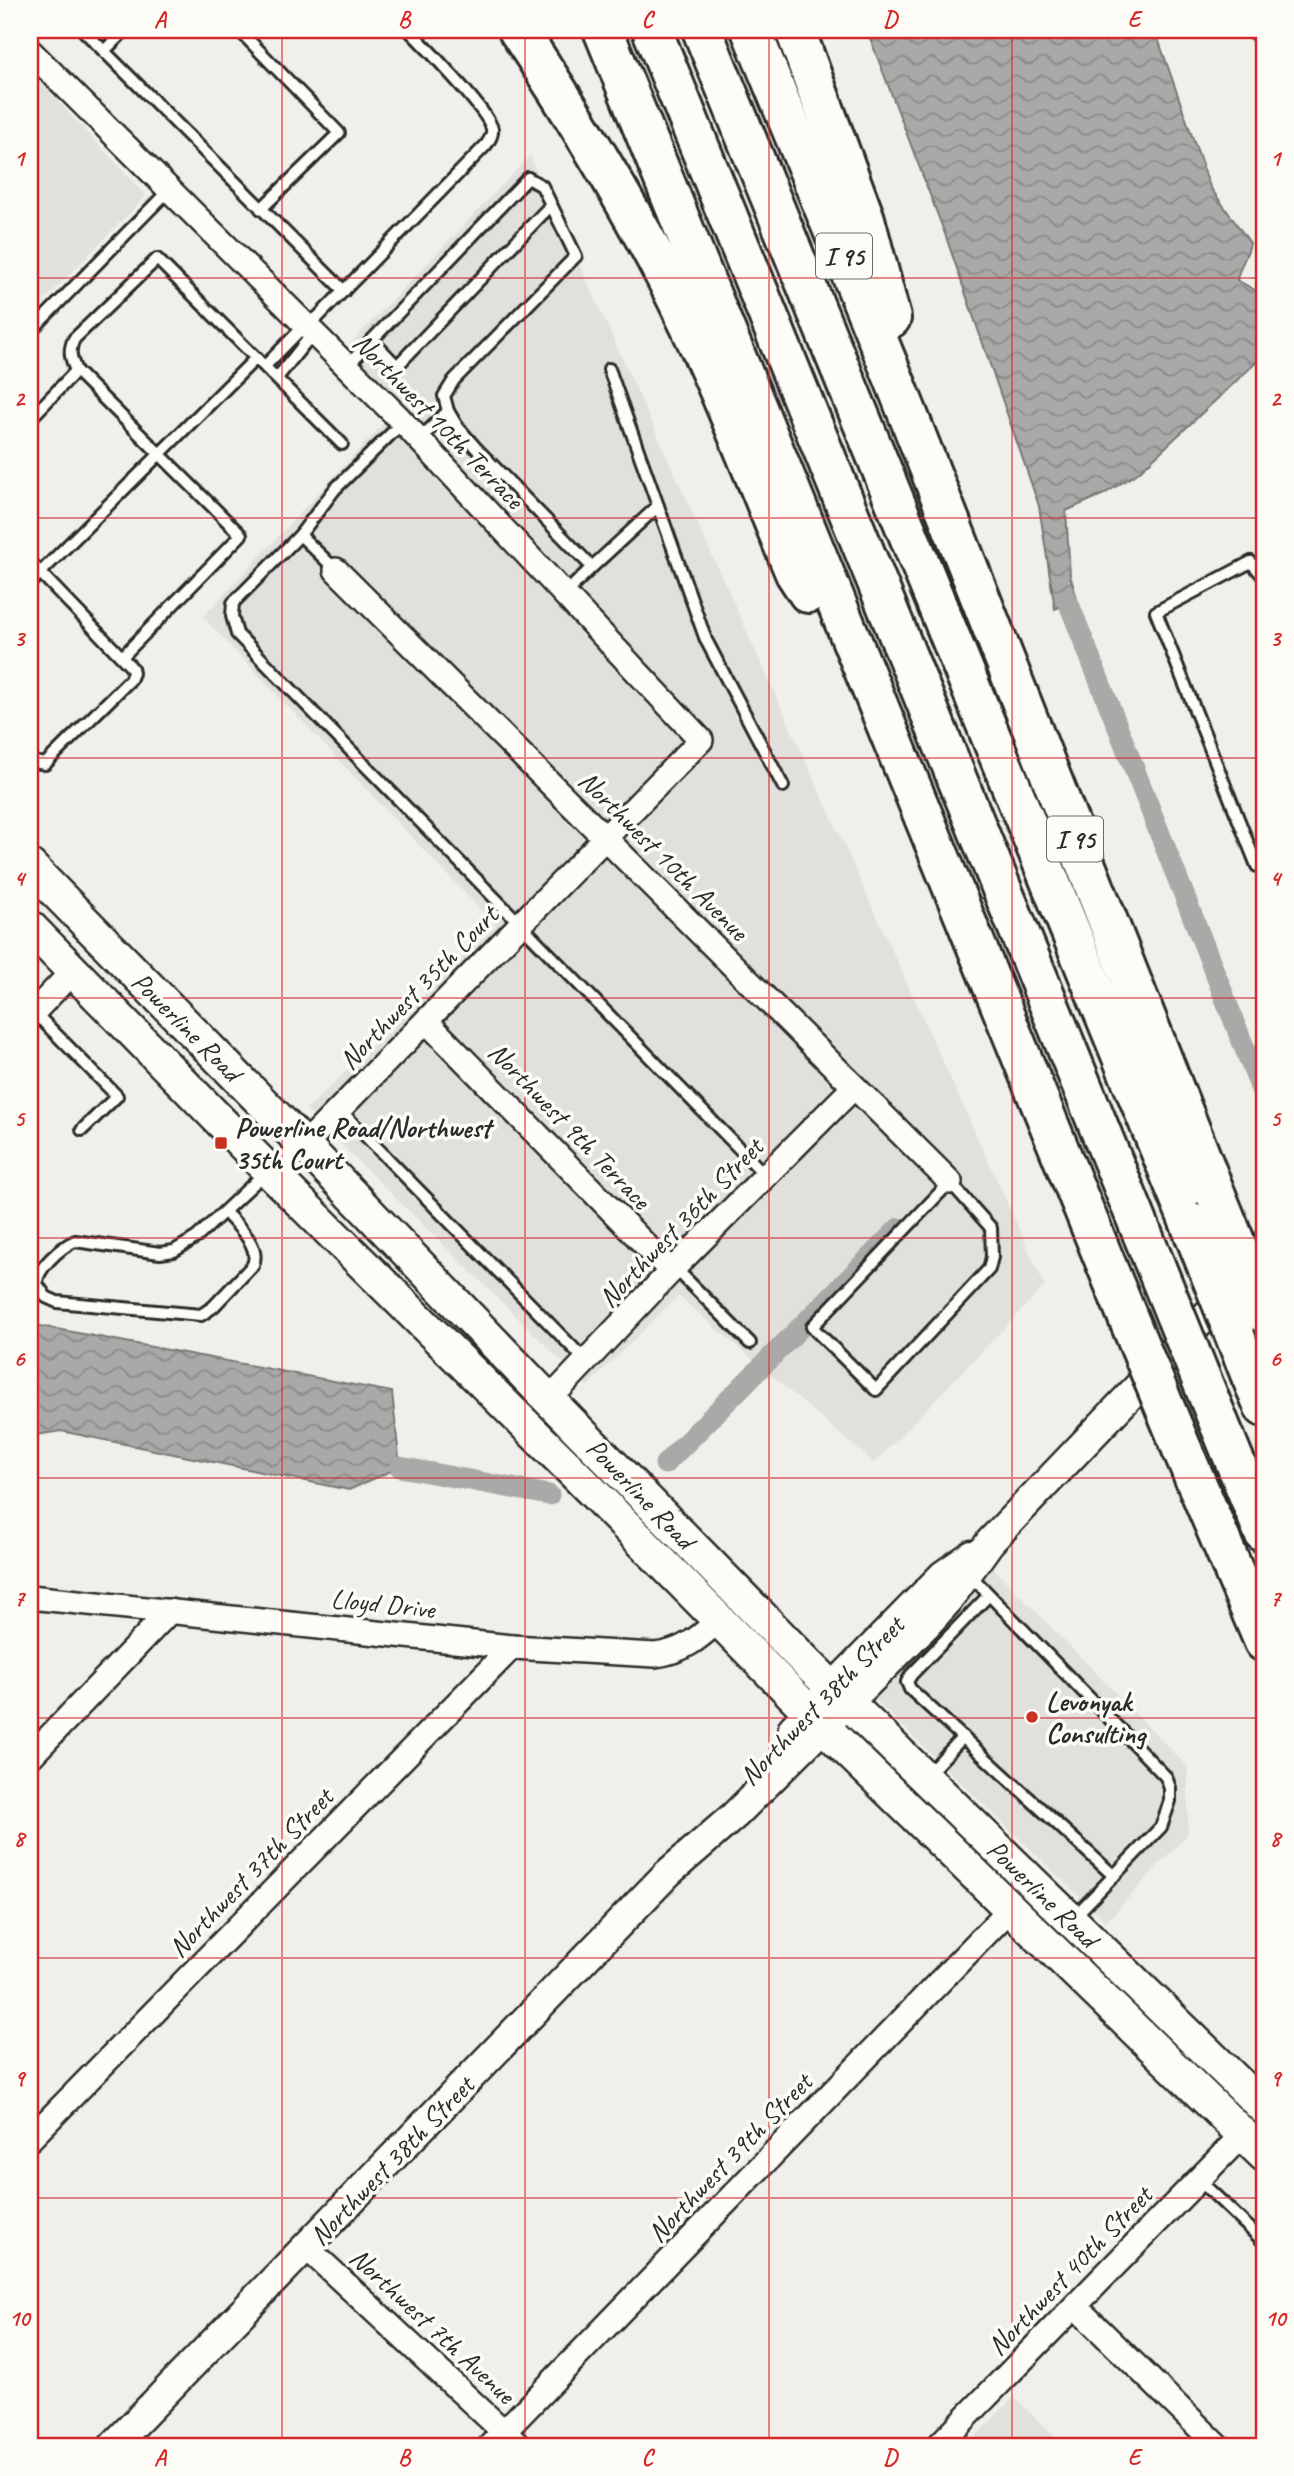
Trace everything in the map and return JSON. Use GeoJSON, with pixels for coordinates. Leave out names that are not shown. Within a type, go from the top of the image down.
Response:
{"type":"FeatureCollection","features":[{"type":"Feature","properties":{"kind":"highway"},"geometry":{"type":"LineString","coordinates":[[518,30],[589,139],[666,278],[724,403],[795,573],[886,723]]}},
{"type":"Feature","properties":{"kind":"highway"},"geometry":{"type":"LineString","coordinates":[[603,30],[1119,1296],[1264,1642]]}},
{"type":"Feature","properties":{"kind":"highway"},"geometry":{"type":"LineString","coordinates":[[652,30],[1264,1533]]}},
{"type":"Feature","properties":{"kind":"highway"},"geometry":{"type":"LineString","coordinates":[[702,30],[1203,1208],[1258,1391]]}},
{"type":"Feature","properties":{"kind":"highway"},"geometry":{"type":"LineString","coordinates":[[709,30],[718,68]]}},
{"type":"Feature","properties":{"kind":"highway","name":"I 95"},"geometry":{"type":"LineString","coordinates":[[751,30],[934,482],[1203,1208],[1264,1314]]}},
{"type":"Feature","properties":{"kind":"highway"},"geometry":{"type":"LineString","coordinates":[[795,30],[865,219],[934,482]]}},
{"type":"Feature","properties":{"kind":"highway"},"geometry":{"type":"LineString","coordinates":[[738,363],[902,639]]}},
{"type":"Feature","properties":{"kind":"main road","name":"Powerline Road"},"geometry":{"type":"LineString","coordinates":[[30,866],[840,1695],[1264,2108]]}},
{"type":"Feature","properties":{"kind":"main road","name":"Powerline Road"},"geometry":{"type":"LineString","coordinates":[[30,927],[271,1173],[816,1719],[1165,2058],[1257,2141]]}},
{"type":"Feature","properties":{"kind":"main road"},"geometry":{"type":"LineString","coordinates":[[1165,2058],[1214,2084],[1230,2085],[1238,2082]]}},
{"type":"Feature","properties":{"kind":"street","name":"Northwest 10th Terrace"},"geometry":{"type":"LineString","coordinates":[[30,51],[403,422],[701,740],[604,837]]}},
{"type":"Feature","properties":{"kind":"street","name":"Northwest 10th Avenue"},"geometry":{"type":"LineString","coordinates":[[336,570],[950,1182]]}},
{"type":"Feature","properties":{"kind":"street","name":"Northwest 35th Court"},"geometry":{"type":"LineString","coordinates":[[271,1173],[305,1146],[341,1110],[604,837]]}},
{"type":"Feature","properties":{"kind":"street"},"geometry":{"type":"LineString","coordinates":[[31,1012],[73,971]]}},
{"type":"Feature","properties":{"kind":"street","name":"Northwest 9th Terrace"},"geometry":{"type":"LineString","coordinates":[[426,1021],[673,1270]]}},
{"type":"Feature","properties":{"kind":"street","name":"Northwest 36th Street"},"geometry":{"type":"LineString","coordinates":[[549,1400],[854,1087]]}},
{"type":"Feature","properties":{"kind":"street","name":"Northwest 38th Street"},"geometry":{"type":"LineString","coordinates":[[840,1695],[929,1622],[990,1542],[1264,1255]]}},
{"type":"Feature","properties":{"kind":"street","name":"Northwest 38th Street"},"geometry":{"type":"LineString","coordinates":[[113,2446],[668,1873],[710,1815],[840,1695],[943,1575],[990,1542]]}},
{"type":"Feature","properties":{"kind":"street","name":"Lloyd Drive"},"geometry":{"type":"LineString","coordinates":[[30,1597],[512,1647],[655,1655],[674,1652],[691,1644],[719,1620]]}},
{"type":"Feature","properties":{"kind":"street"},"geometry":{"type":"LineString","coordinates":[[30,1756],[170,1611]]}},
{"type":"Feature","properties":{"kind":"street","name":"Northwest 37th Street"},"geometry":{"type":"LineString","coordinates":[[30,2139],[512,1647]]}},
{"type":"Feature","properties":{"kind":"street","name":"Northwest 39th Street"},"geometry":{"type":"LineString","coordinates":[[505,2442],[1010,1909]]}},
{"type":"Feature","properties":{"kind":"street","name":"Northwest 40th Street"},"geometry":{"type":"LineString","coordinates":[[938,2446],[1199,2180],[1257,2141]]}},
{"type":"Feature","properties":{"kind":"street","name":"Northwest 7th Avenue"},"geometry":{"type":"LineString","coordinates":[[306,2246],[505,2442]]}},
{"type":"Feature","properties":{"kind":"street"},"geometry":{"type":"LineString","coordinates":[[1075,2306],[1218,2446]]}},
{"type":"Feature","properties":{"kind":"lane"},"geometry":{"type":"LineString","coordinates":[[83,30],[344,291]]}},
{"type":"Feature","properties":{"kind":"lane"},"geometry":{"type":"LineString","coordinates":[[104,51],[125,30]]}},
{"type":"Feature","properties":{"kind":"lane"},"geometry":{"type":"LineString","coordinates":[[239,30],[339,133],[261,208]]}},
{"type":"Feature","properties":{"kind":"lane"},"geometry":{"type":"LineString","coordinates":[[277,378],[318,317],[491,138],[492,130],[488,121],[465,90],[409,30]]}},
{"type":"Feature","properties":{"kind":"lane"},"geometry":{"type":"LineString","coordinates":[[347,366],[528,178],[542,186],[576,256],[454,380],[444,396],[448,411],[457,426],[475,447],[592,567]]}},
{"type":"Feature","properties":{"kind":"lane"},"geometry":{"type":"LineString","coordinates":[[30,332],[169,190]]}},
{"type":"Feature","properties":{"kind":"lane"},"geometry":{"type":"LineString","coordinates":[[372,340],[397,366],[551,205]]}},
{"type":"Feature","properties":{"kind":"lane"},"geometry":{"type":"LineString","coordinates":[[122,657],[241,535],[76,371],[70,356],[74,339],[157,259],[342,444]]}},
{"type":"Feature","properties":{"kind":"lane"},"geometry":{"type":"LineString","coordinates":[[30,583],[159,453],[260,362],[309,329]]}},
{"type":"Feature","properties":{"kind":"lane"},"geometry":{"type":"LineString","coordinates":[[609,369],[706,640],[783,786]]}},
{"type":"Feature","properties":{"kind":"lane"},"geometry":{"type":"LineString","coordinates":[[30,419],[76,371]]}},
{"type":"Feature","properties":{"kind":"lane"},"geometry":{"type":"LineString","coordinates":[[419,440],[448,411]]}},
{"type":"Feature","properties":{"kind":"lane"},"geometry":{"type":"LineString","coordinates":[[403,422],[335,489],[300,535],[233,603],[232,616],[237,634],[766,1176]]}},
{"type":"Feature","properties":{"kind":"lane"},"geometry":{"type":"LineString","coordinates":[[564,595],[658,506]]}},
{"type":"Feature","properties":{"kind":"lane"},"geometry":{"type":"LineString","coordinates":[[300,535],[336,570]]}},
{"type":"Feature","properties":{"kind":"lane"},"geometry":{"type":"LineString","coordinates":[[30,562],[122,657],[133,673],[130,680],[45,764],[34,762],[30,758]]}},
{"type":"Feature","properties":{"kind":"lane"},"geometry":{"type":"LineString","coordinates":[[1264,577],[1251,562],[1156,612],[1257,866],[1264,862]]}},
{"type":"Feature","properties":{"kind":"lane"},"geometry":{"type":"LineString","coordinates":[[31,1012],[117,1096],[82,1130]]}},
{"type":"Feature","properties":{"kind":"lane"},"geometry":{"type":"LineString","coordinates":[[341,1110],[586,1361]]}},
{"type":"Feature","properties":{"kind":"lane"},"geometry":{"type":"LineString","coordinates":[[225,1212],[253,1245],[256,1258],[253,1265],[213,1307],[201,1315],[57,1302],[46,1297],[37,1284],[38,1274],[70,1243],[80,1241],[160,1253],[174,1251],[197,1237],[225,1212],[271,1173]]}},
{"type":"Feature","properties":{"kind":"lane"},"geometry":{"type":"LineString","coordinates":[[950,1182],[991,1228],[992,1257],[989,1269],[876,1390],[813,1326],[950,1182]]}},
{"type":"Feature","properties":{"kind":"lane"},"geometry":{"type":"LineString","coordinates":[[673,1270],[750,1343]]}},
{"type":"Feature","properties":{"kind":"lane"},"geometry":{"type":"LineString","coordinates":[[968,1573],[1166,1777],[1170,1788],[1170,1801],[1161,1827],[1071,1920]]}},
{"type":"Feature","properties":{"kind":"lane"},"geometry":{"type":"LineString","coordinates":[[989,1595],[911,1675],[907,1682],[910,1689],[1114,1876]]}},
{"type":"Feature","properties":{"kind":"lane"},"geometry":{"type":"LineString","coordinates":[[925,1777],[963,1737]]}},
{"type":"Feature","properties":{"kind":"lane"},"geometry":{"type":"LineString","coordinates":[[1199,2180],[1264,2242]]}},
{"type":"Feature","properties":{"kind":"shaded area"},"geometry":{"type":"Polygon","coordinates":[[[30,71],[146,196],[30,315],[30,71]]]}},
{"type":"Feature","properties":{"kind":"shaded area"},"geometry":{"type":"Polygon","coordinates":[[[530,156],[1045,1286],[874,1463],[678,1296],[587,1386],[306,1110],[496,926],[203,617],[384,423],[328,367],[530,156]]]}},
{"type":"Feature","properties":{"kind":"shaded area"},"geometry":{"type":"Polygon","coordinates":[[[992,1567],[1188,1767],[1188,1834],[1106,1922],[871,1696],[992,1567]]]}},
{"type":"Feature","properties":{"kind":"shaded area"},"geometry":{"type":"Polygon","coordinates":[[[1014,2397],[1065,2446],[966,2446],[1014,2397]]]}},
{"type":"Feature","properties":{"kind":"water"},"geometry":{"type":"Polygon","coordinates":[[[867,30],[1155,30],[1210,187],[1250,243],[1237,280],[1264,295],[1264,355],[1139,472],[1104,494],[1066,511],[1070,575],[1077,599],[1055,609],[1039,506],[945,234],[867,30]]]}},
{"type":"Feature","properties":{"kind":"water"},"geometry":{"type":"Polygon","coordinates":[[[30,1324],[392,1392],[400,1467],[349,1490],[61,1431],[30,1436],[30,1324]]]}},
{"type":"Feature","properties":{"kind":"waterway"},"geometry":{"type":"LineString","coordinates":[[1069,604],[1264,1097]]}},
{"type":"Feature","properties":{"kind":"waterway"},"geometry":{"type":"LineString","coordinates":[[665,1464],[899,1228]]}},
{"type":"Feature","properties":{"kind":"waterway"},"geometry":{"type":"LineString","coordinates":[[400,1467],[549,1495]]}},
{"type":"Feature","properties":{"kind":"railway"},"geometry":{"type":"LineString","coordinates":[[1249,30],[1264,67]]}},
{"type":"Feature","properties":{"kind":"place","name":"Powerline Road/Northwest 35th Court"},"geometry":{"type":"Point","coordinates":[221,1143]}},
{"type":"Feature","properties":{"kind":"place","name":"Levonyak Consulting"},"geometry":{"type":"Point","coordinates":[1032,1717]}}]}
